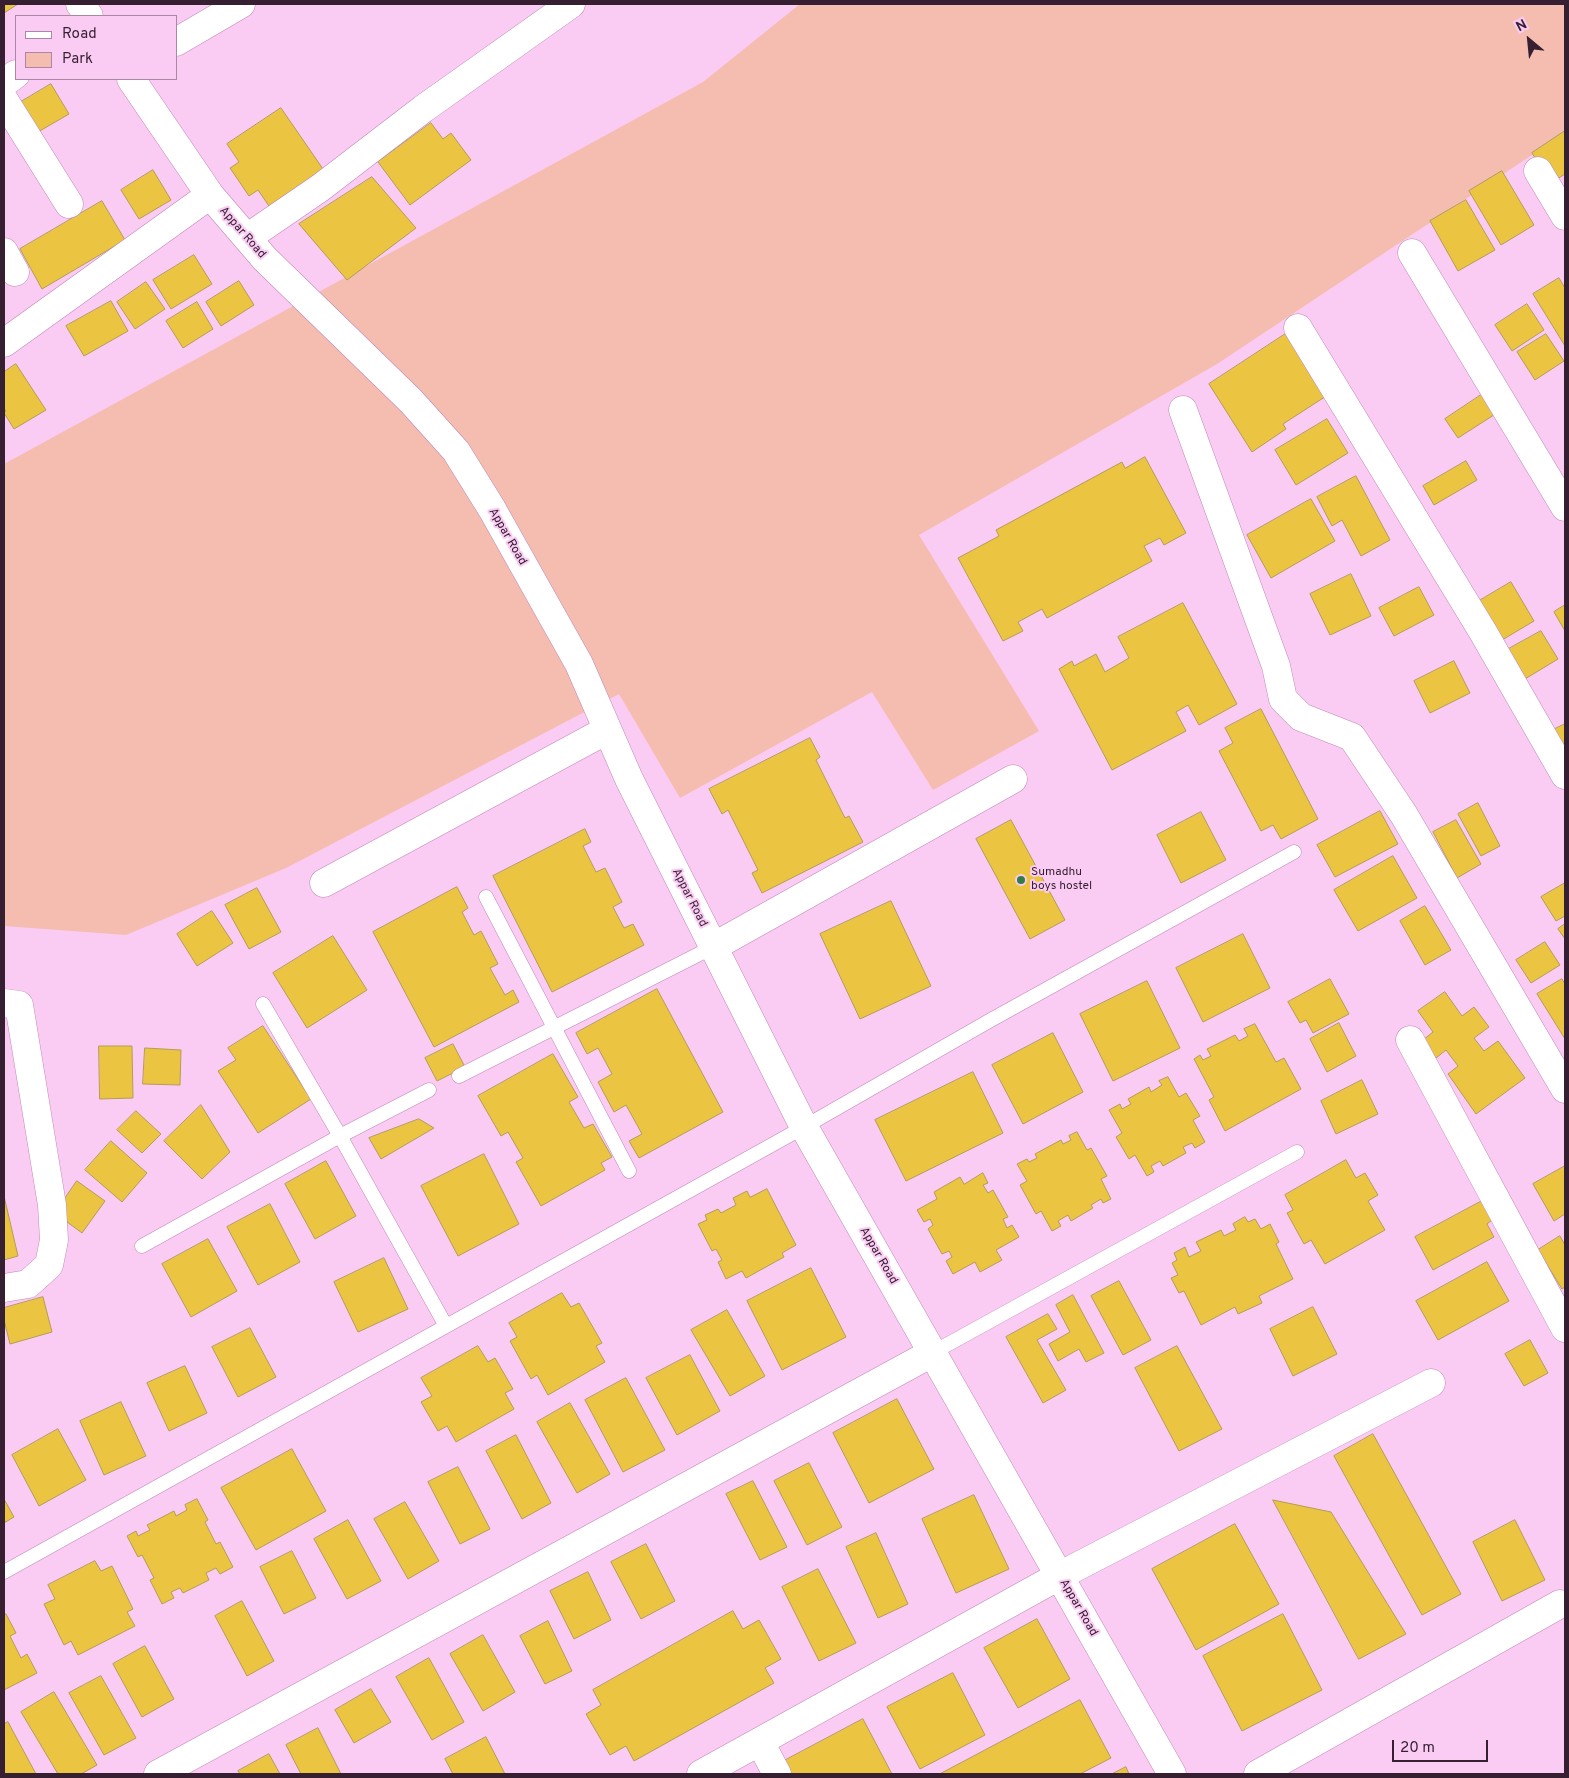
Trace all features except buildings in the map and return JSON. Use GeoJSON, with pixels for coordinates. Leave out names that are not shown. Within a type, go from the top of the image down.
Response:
{"type":"FeatureCollection","features":[{"type":"Feature","properties":{"kind":"street"},"geometry":{"type":"LineString","coordinates":[[80,4],[87,15]]}},
{"type":"Feature","properties":{"kind":"street"},"geometry":{"type":"LineString","coordinates":[[178,41],[241,4]]}},
{"type":"Feature","properties":{"kind":"street"},"geometry":{"type":"LineString","coordinates":[[247,238],[320,188],[423,109],[571,4]]}},
{"type":"Feature","properties":{"kind":"street"},"geometry":{"type":"LineString","coordinates":[[4,82],[15,75]]}},
{"type":"Feature","properties":{"kind":"street","name":"Appar Road"},"geometry":{"type":"LineString","coordinates":[[132,80],[210,195],[264,259],[411,401],[456,452],[492,509],[579,664],[629,779],[804,1127],[1172,1774]]}},
{"type":"Feature","properties":{"kind":"street"},"geometry":{"type":"LineString","coordinates":[[4,100],[69,204]]}},
{"type":"Feature","properties":{"kind":"street"},"geometry":{"type":"LineString","coordinates":[[1538,171],[1565,216]]}},
{"type":"Feature","properties":{"kind":"street"},"geometry":{"type":"LineString","coordinates":[[4,344],[210,195]]}},
{"type":"Feature","properties":{"kind":"street"},"geometry":{"type":"LineString","coordinates":[[1412,253],[1565,507]]}},
{"type":"Feature","properties":{"kind":"street"},"geometry":{"type":"LineString","coordinates":[[1298,328],[1483,632],[1565,775]]}},
{"type":"Feature","properties":{"kind":"street"},"geometry":{"type":"LineString","coordinates":[[1183,410],[1276,666],[1283,699],[1301,717],[1352,737],[1404,815],[1565,1089]]}},
{"type":"Feature","properties":{"kind":"street"},"geometry":{"type":"LineString","coordinates":[[324,883],[607,730]]}},
{"type":"Feature","properties":{"kind":"street"},"geometry":{"type":"LineString","coordinates":[[713,947],[1013,779]]}},
{"type":"Feature","properties":{"kind":"street"},"geometry":{"type":"LineString","coordinates":[[4,1003],[19,1005],[52,1205],[54,1240],[48,1265],[28,1284],[4,1288]]}},
{"type":"Feature","properties":{"kind":"street"},"geometry":{"type":"LineString","coordinates":[[1410,1040],[1565,1328]]}},
{"type":"Feature","properties":{"kind":"street"},"geometry":{"type":"LineString","coordinates":[[158,1774],[932,1353]]}},
{"type":"Feature","properties":{"kind":"street"},"geometry":{"type":"LineString","coordinates":[[701,1774],[1059,1576],[1431,1383]]}},
{"type":"Feature","properties":{"kind":"street"},"geometry":{"type":"LineString","coordinates":[[1258,1774],[1560,1604]]}},
{"type":"Feature","properties":{"kind":"street"},"geometry":{"type":"LineString","coordinates":[[760,1742],[777,1774]]}},
{"type":"Feature","properties":{"kind":"lane"},"geometry":{"type":"LineString","coordinates":[[4,1572],[1294,852]]}},
{"type":"Feature","properties":{"kind":"lane"},"geometry":{"type":"LineString","coordinates":[[486,897],[629,1171]]}},
{"type":"Feature","properties":{"kind":"lane"},"geometry":{"type":"LineString","coordinates":[[459,1076],[713,947]]}},
{"type":"Feature","properties":{"kind":"lane"},"geometry":{"type":"LineString","coordinates":[[263,1004],[340,1136],[446,1326]]}},
{"type":"Feature","properties":{"kind":"lane"},"geometry":{"type":"LineString","coordinates":[[142,1246],[340,1136],[429,1090]]}},
{"type":"Feature","properties":{"kind":"lane"},"geometry":{"type":"LineString","coordinates":[[932,1353],[1297,1152]]}},
{"type":"Feature","properties":{"kind":"green space"},"geometry":{"type":"Polygon","coordinates":[[[800,4],[1565,4],[1565,133],[1217,364],[919,535],[1039,731],[933,790],[872,692],[680,798],[619,694],[286,868],[126,935],[4,926],[4,464],[703,82],[800,4]]]}},
{"type":"Feature","properties":{"kind":"place","name":"Sumadhu boys hostel"},"geometry":{"type":"Point","coordinates":[1021,880]}}]}
